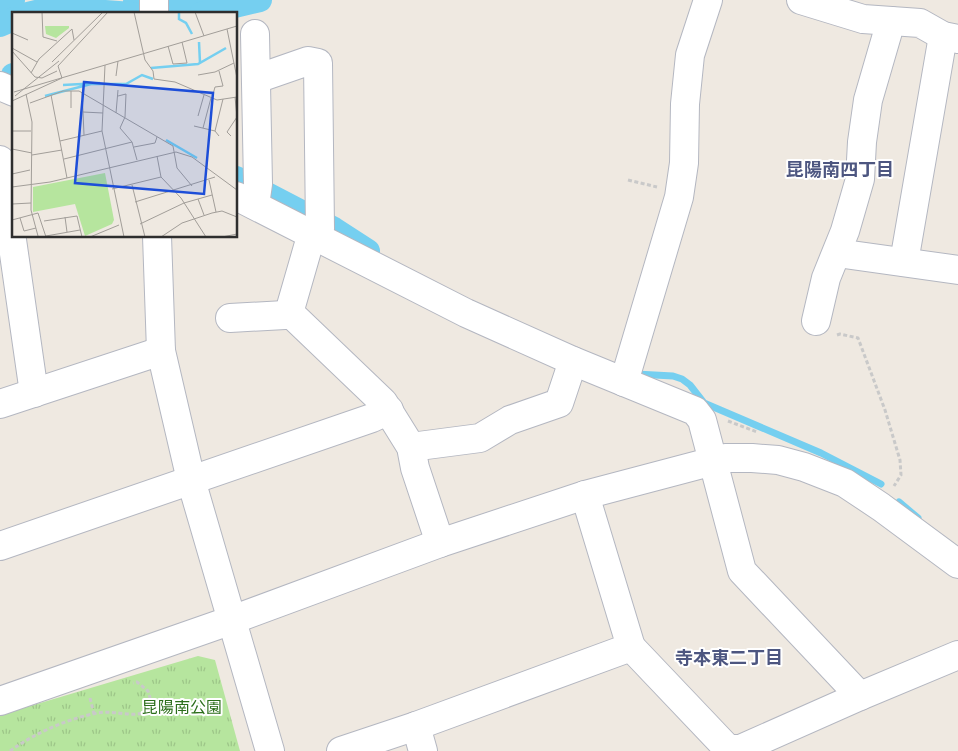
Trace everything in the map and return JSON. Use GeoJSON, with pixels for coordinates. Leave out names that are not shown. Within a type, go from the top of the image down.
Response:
{"type":"FeatureCollection","features":[{"type":"Feature","properties":{"kind":"street"},"geometry":{"type":"LineString","coordinates":[[624,382],[679,197],[684,163],[685,104],[690,55],[708,0]]}},
{"type":"Feature","properties":{"kind":"street"},"geometry":{"type":"LineString","coordinates":[[800,0],[863,19],[920,23],[953,33],[904,262]]}},
{"type":"Feature","properties":{"kind":"street"},"geometry":{"type":"LineString","coordinates":[[816,320],[826,278],[845,231],[860,179],[862,142],[868,100],[891,21]]}},
{"type":"Feature","properties":{"kind":"street"},"geometry":{"type":"LineString","coordinates":[[255,34],[256,79],[251,195],[319,227],[466,313],[573,361],[695,411],[702,420],[742,571],[860,696]]}},
{"type":"Feature","properties":{"kind":"street"},"geometry":{"type":"LineString","coordinates":[[256,79],[308,61],[318,63],[319,227],[308,246],[290,313]]}},
{"type":"Feature","properties":{"kind":"street"},"geometry":{"type":"LineString","coordinates":[[0,86],[12,91]]}},
{"type":"Feature","properties":{"kind":"street"},"geometry":{"type":"LineString","coordinates":[[0,160],[11,219],[10,299],[34,393]]}},
{"type":"Feature","properties":{"kind":"street"},"geometry":{"type":"LineString","coordinates":[[158,238],[161,351],[190,480],[270,751]]}},
{"type":"Feature","properties":{"kind":"street"},"geometry":{"type":"LineString","coordinates":[[836,253],[958,270]]}},
{"type":"Feature","properties":{"kind":"street"},"geometry":{"type":"LineString","coordinates":[[230,318],[285,315],[290,313]]}},
{"type":"Feature","properties":{"kind":"street"},"geometry":{"type":"LineString","coordinates":[[290,313],[383,402],[389,410],[411,447],[415,468],[440,543]]}},
{"type":"Feature","properties":{"kind":"street"},"geometry":{"type":"LineString","coordinates":[[0,404],[161,351]]}},
{"type":"Feature","properties":{"kind":"street"},"geometry":{"type":"LineString","coordinates":[[411,447],[480,438],[510,420],[558,403],[573,361]]}},
{"type":"Feature","properties":{"kind":"street"},"geometry":{"type":"LineString","coordinates":[[0,546],[372,418],[389,410]]}},
{"type":"Feature","properties":{"kind":"street"},"geometry":{"type":"LineString","coordinates":[[0,701],[232,620],[440,543],[585,496],[712,461],[752,458],[792,463],[823,474],[845,484],[881,507],[958,564]]}},
{"type":"Feature","properties":{"kind":"street"},"geometry":{"type":"LineString","coordinates":[[585,496],[631,647],[728,749],[740,750],[860,696],[958,655]]}},
{"type":"Feature","properties":{"kind":"street"},"geometry":{"type":"LineString","coordinates":[[341,751],[419,738],[631,647]]}},
{"type":"Feature","properties":{"kind":"path"},"geometry":{"type":"LineString","coordinates":[[816,320],[822,340],[840,334],[858,338],[885,410],[897,446],[901,474],[881,507]]}},
{"type":"Feature","properties":{"kind":"path"},"geometry":{"type":"LineString","coordinates":[[10,751],[23,742],[54,727],[99,712],[129,715],[147,713],[153,708],[148,691],[136,682],[127,685]]}},
{"type":"Feature","properties":{"kind":"path"},"geometry":{"type":"LineString","coordinates":[[81,701],[99,695]]}},
{"type":"Feature","properties":{"kind":"path"},"geometry":{"type":"LineString","coordinates":[[90,698],[94,714]]}},
{"type":"Feature","properties":{"kind":"green space","name":"昆陽南公園"},"geometry":{"type":"Polygon","coordinates":[[[198,656],[215,660],[240,751],[0,751],[0,715],[198,656]]]}},
{"type":"Feature","properties":{"kind":"waterway"},"geometry":{"type":"LineString","coordinates":[[0,6],[13,0]]}},
{"type":"Feature","properties":{"kind":"waterway"},"geometry":{"type":"LineString","coordinates":[[135,2],[175,5],[214,0]]}},
{"type":"Feature","properties":{"kind":"waterway"},"geometry":{"type":"LineString","coordinates":[[209,12],[260,0]]}},
{"type":"Feature","properties":{"kind":"waterway"},"geometry":{"type":"LineString","coordinates":[[36,12],[52,8],[105,12]]}},
{"type":"Feature","properties":{"kind":"waterway"},"geometry":{"type":"LineString","coordinates":[[0,25],[12,20]]}},
{"type":"Feature","properties":{"kind":"waterway"},"geometry":{"type":"LineString","coordinates":[[238,179],[334,229],[368,251]]}},
{"type":"Feature","properties":{"kind":"waterway"},"geometry":{"type":"LineString","coordinates":[[636,374],[673,376],[682,379],[690,385],[704,403],[821,453],[881,484]]}},
{"type":"Feature","properties":{"kind":"waterway"},"geometry":{"type":"LineString","coordinates":[[899,502],[918,518]]}},
{"type":"Feature","properties":{"kind":"district","name":"昆陽南四丁目"},"geometry":{"type":"Point","coordinates":[840,169]}},
{"type":"Feature","properties":{"kind":"district","name":"寺本東二丁目"},"geometry":{"type":"Point","coordinates":[729,657]}}]}
